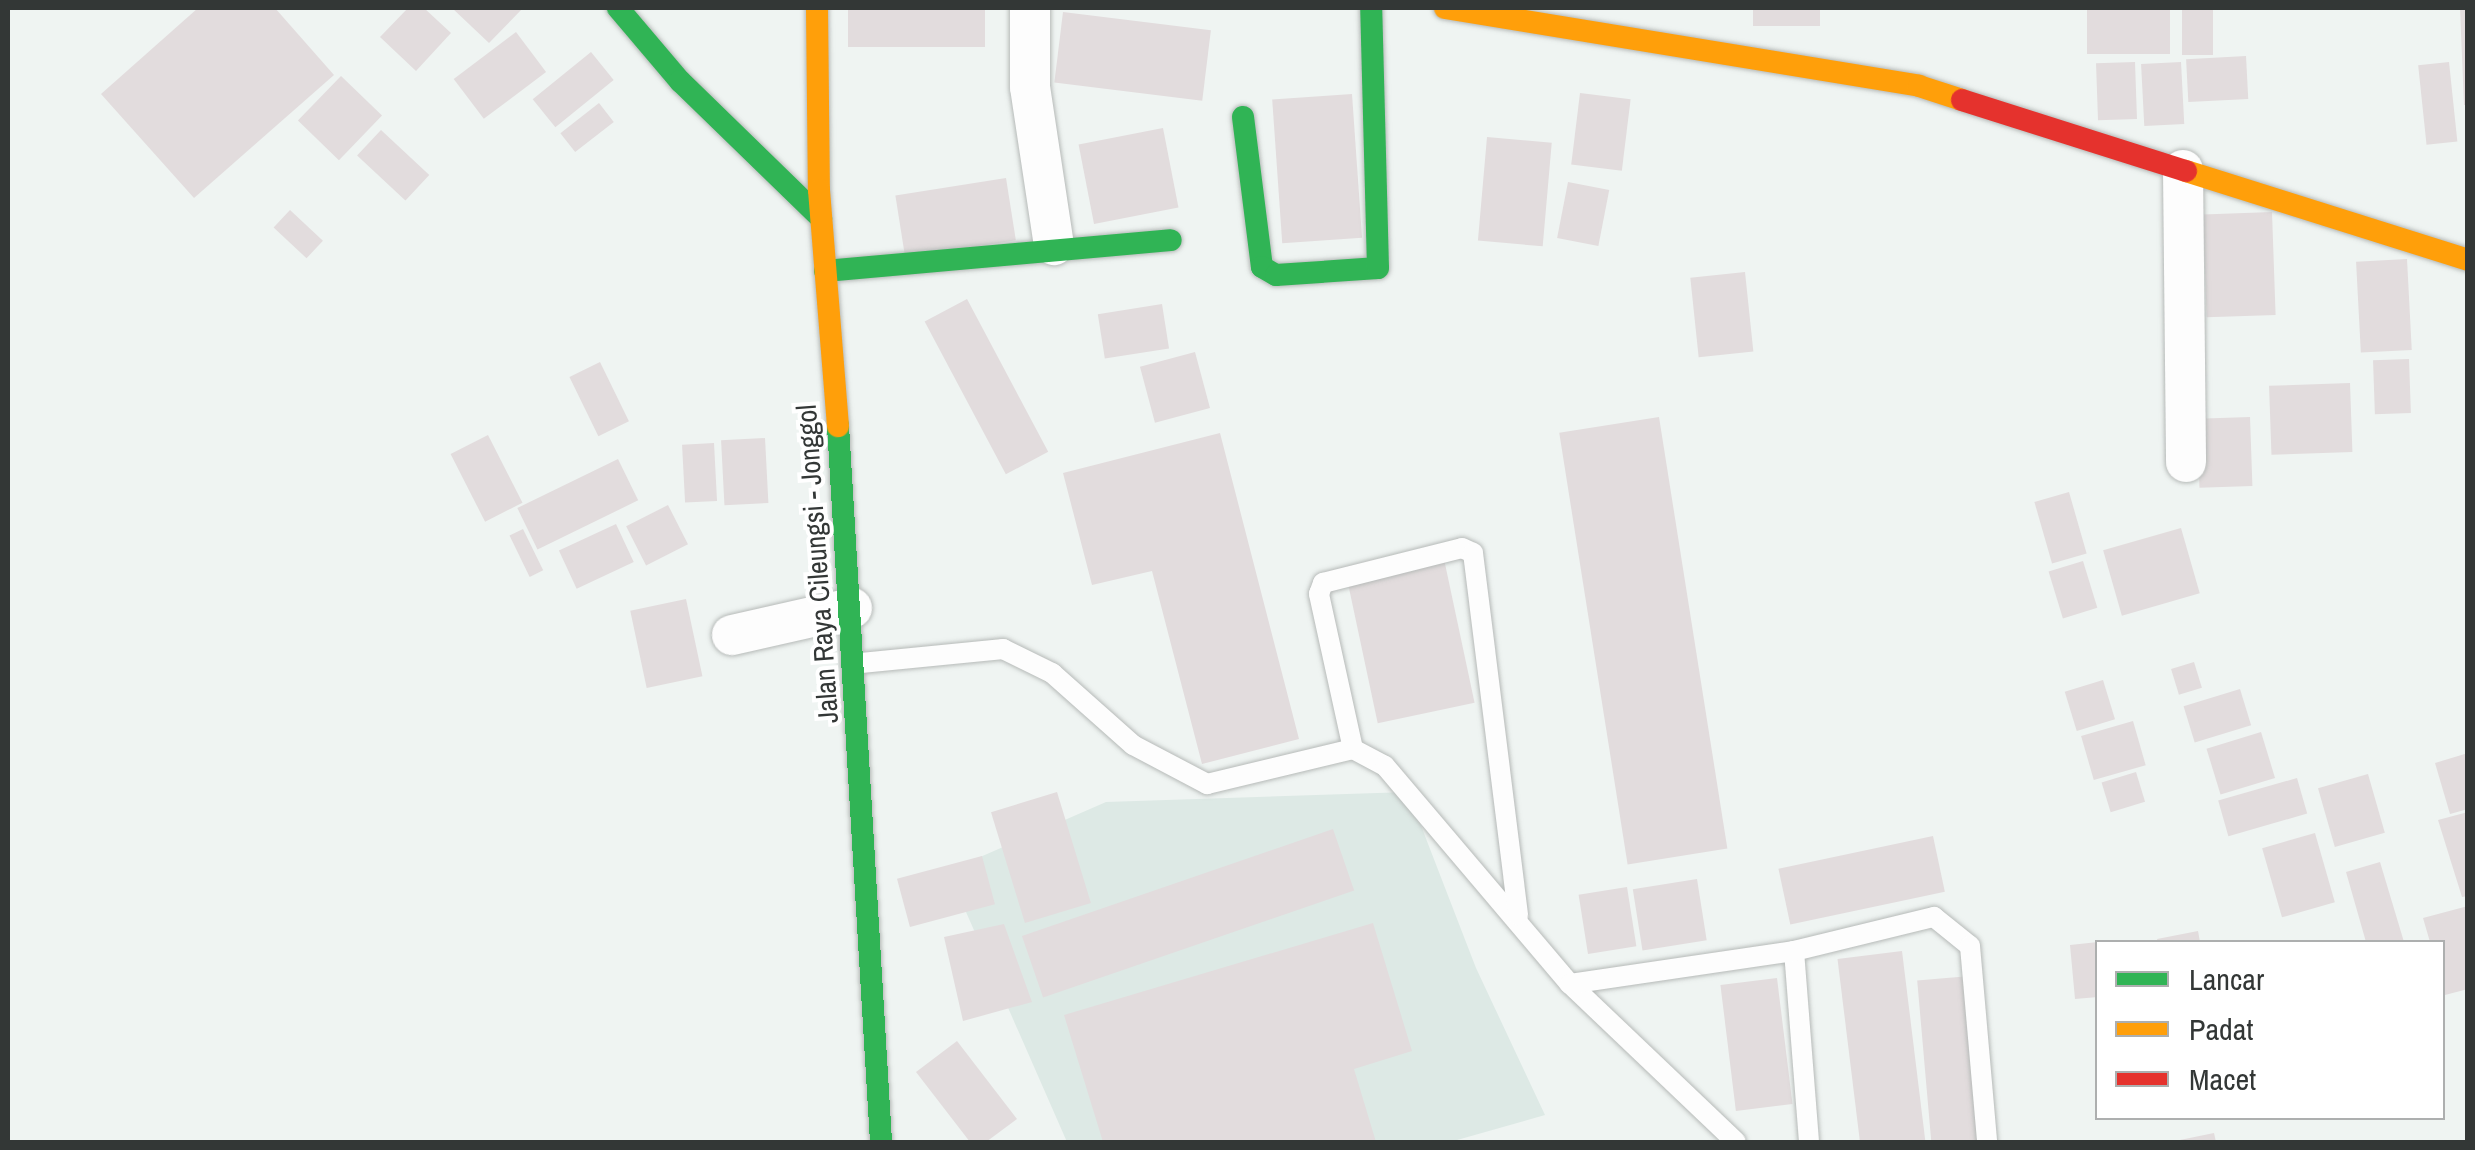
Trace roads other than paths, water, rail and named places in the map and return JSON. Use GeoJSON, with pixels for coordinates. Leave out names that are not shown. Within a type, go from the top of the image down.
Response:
{"type":"FeatureCollection","features":[{"type":"Feature","properties":{"kind":"street"},"geometry":{"type":"LineString","coordinates":[[618,8],[680,81],[821,218]]}},
{"type":"Feature","properties":{"kind":"street","name":"Jalan Raya Cileungsi - Jonggol"},"geometry":{"type":"LineString","coordinates":[[817,8],[821,218],[857,664],[876,1116],[881,1142]]}},
{"type":"Feature","properties":{"kind":"street"},"geometry":{"type":"LineString","coordinates":[[1030,8],[1030,87],[1054,246]]}},
{"type":"Feature","properties":{"kind":"street"},"geometry":{"type":"LineString","coordinates":[[1243,116],[1262,267],[1276,275],[1378,268],[1370,8]]}},
{"type":"Feature","properties":{"kind":"street"},"geometry":{"type":"LineString","coordinates":[[1445,8],[1919,86],[2468,260]]}},
{"type":"Feature","properties":{"kind":"street"},"geometry":{"type":"LineString","coordinates":[[2183,170],[2186,462]]}},
{"type":"Feature","properties":{"kind":"street"},"geometry":{"type":"LineString","coordinates":[[825,272],[1054,246],[1171,240]]}},
{"type":"Feature","properties":{"kind":"street"},"geometry":{"type":"LineString","coordinates":[[732,635],[852,608]]}},
{"type":"Feature","properties":{"kind":"lane"},"geometry":{"type":"LineString","coordinates":[[1353,749],[1319,594],[1323,583],[1462,548],[1474,553],[1518,916]]}},
{"type":"Feature","properties":{"kind":"lane"},"geometry":{"type":"LineString","coordinates":[[857,664],[1003,648],[1052,673],[1133,745],[1207,784],[1353,749],[1385,766],[1518,916],[1570,984],[1736,1142]]}},
{"type":"Feature","properties":{"kind":"lane"},"geometry":{"type":"LineString","coordinates":[[1570,984],[1794,952],[1934,917],[1955,929],[1970,946],[1986,1142]]}},
{"type":"Feature","properties":{"kind":"lane"},"geometry":{"type":"LineString","coordinates":[[1794,952],[1809,1142]]}}]}
